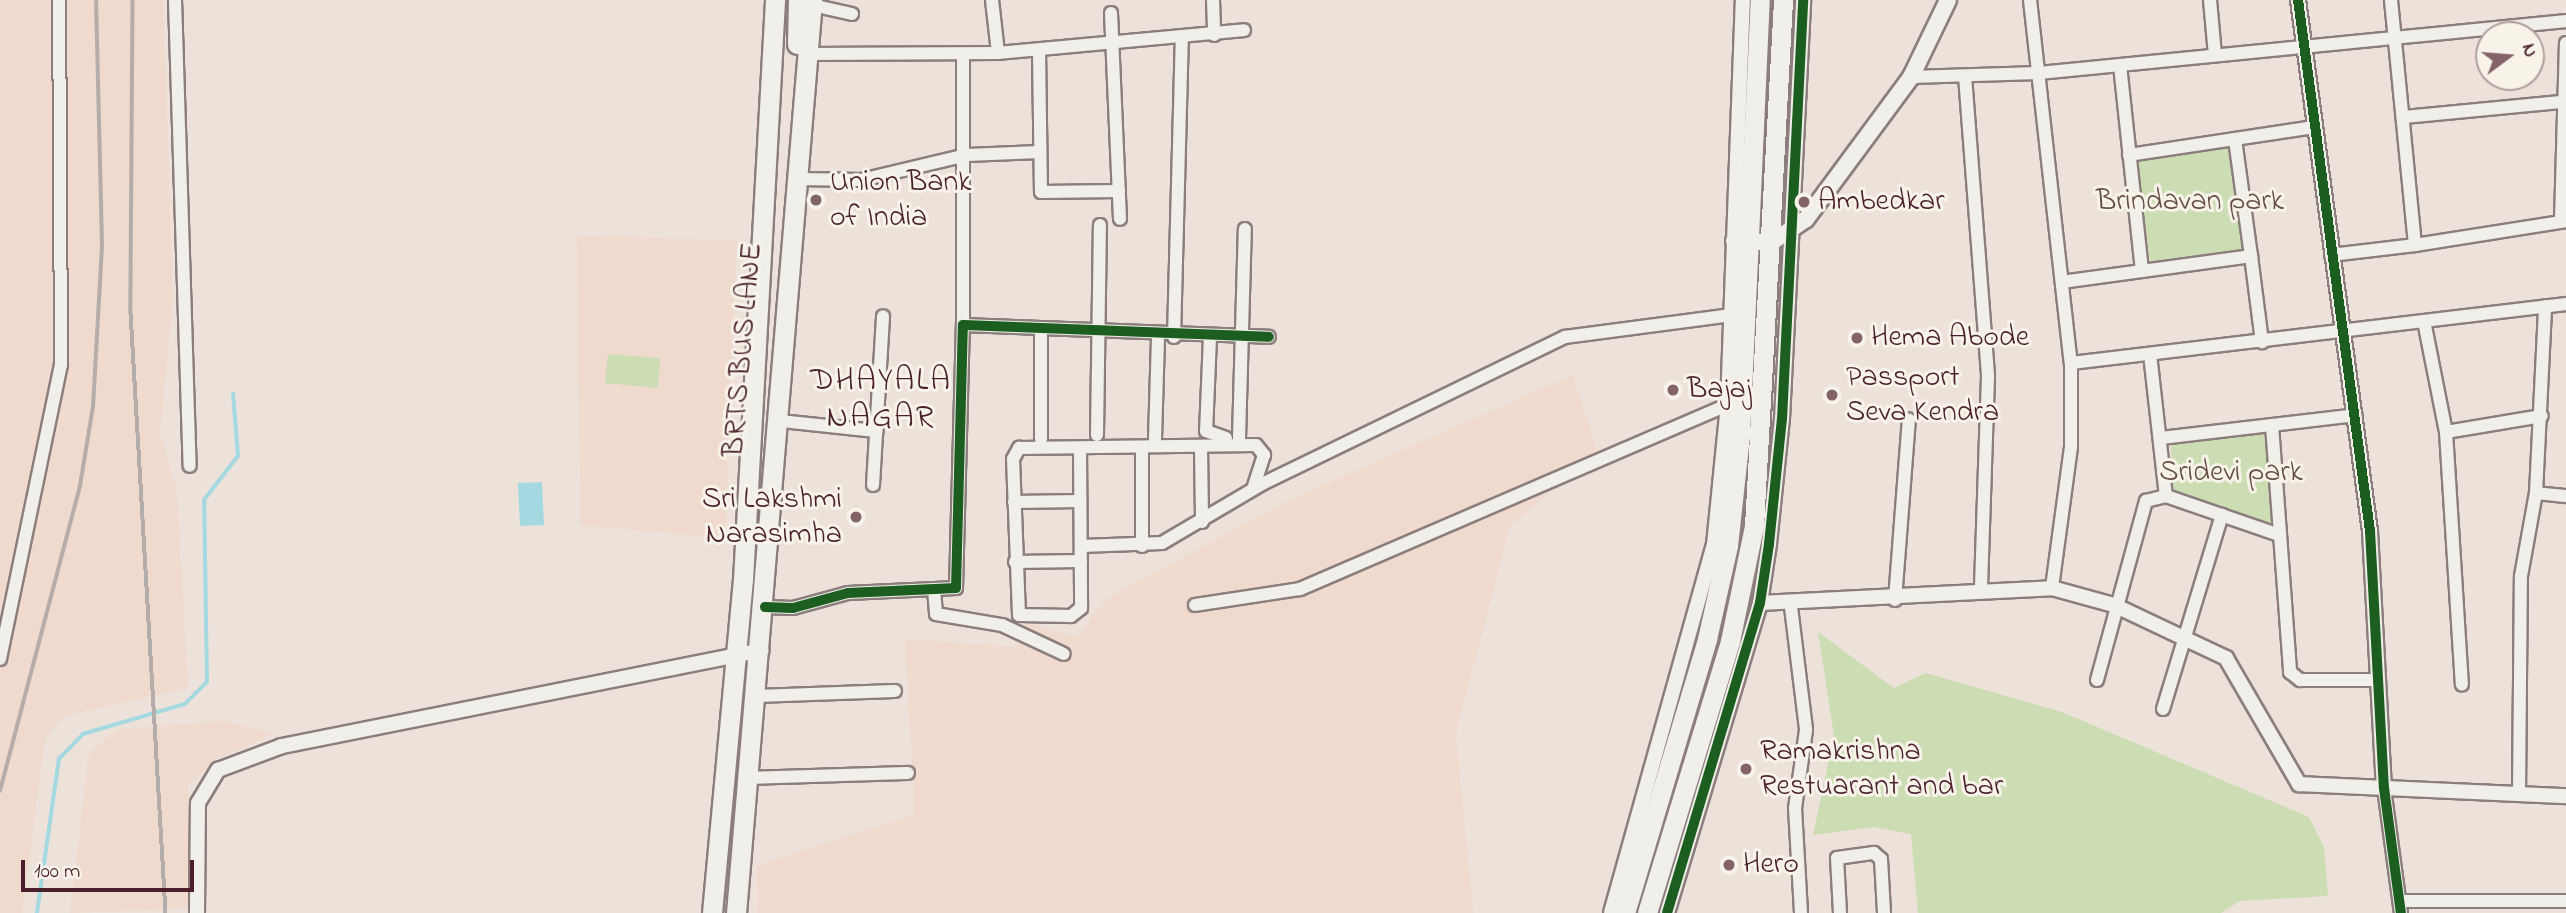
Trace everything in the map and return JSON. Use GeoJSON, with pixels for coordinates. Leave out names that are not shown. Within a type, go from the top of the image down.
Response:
{"type":"FeatureCollection","features":[{"type":"Feature","properties":{"kind":"main road"},"geometry":{"type":"LineString","coordinates":[[712,913],[749,651],[775,0]]}},
{"type":"Feature","properties":{"kind":"main road"},"geometry":{"type":"LineString","coordinates":[[1625,913],[1707,639],[1728,546],[1741,241],[1760,0]]}},
{"type":"Feature","properties":{"kind":"main road"},"geometry":{"type":"LineString","coordinates":[[1647,913],[1745,582],[1781,238],[1783,0]]}},
{"type":"Feature","properties":{"kind":"main road"},"geometry":{"type":"LineString","coordinates":[[1741,241],[1781,238],[1821,202],[1911,77],[1948,0]]}},
{"type":"Feature","properties":{"kind":"main road"},"geometry":{"type":"LineString","coordinates":[[736,913],[745,778],[756,696],[749,651],[765,607],[808,54],[808,2]]}},
{"type":"Feature","properties":{"kind":"main road","name":"BRTS BUS LANE"},"geometry":{"type":"LineString","coordinates":[[724,913],[808,2]]}},
{"type":"Feature","properties":{"kind":"street"},"geometry":{"type":"LineString","coordinates":[[0,659],[61,365],[59,0]]}},
{"type":"Feature","properties":{"kind":"street"},"geometry":{"type":"LineString","coordinates":[[175,0],[190,466]]}},
{"type":"Feature","properties":{"kind":"street"},"geometry":{"type":"LineString","coordinates":[[992,0],[998,53]]}},
{"type":"Feature","properties":{"kind":"street"},"geometry":{"type":"LineString","coordinates":[[1213,0],[1214,35]]}},
{"type":"Feature","properties":{"kind":"street"},"geometry":{"type":"LineString","coordinates":[[1612,913],[1714,545],[1728,405],[1732,315],[1741,241],[1743,0]]}},
{"type":"Feature","properties":{"kind":"street"},"geometry":{"type":"LineString","coordinates":[[1667,913],[1760,603],[1781,433],[1781,238],[1802,0]]}},
{"type":"Feature","properties":{"kind":"street"},"geometry":{"type":"LineString","coordinates":[[2031,0],[2071,363],[2071,447],[2052,588]]}},
{"type":"Feature","properties":{"kind":"street"},"geometry":{"type":"LineString","coordinates":[[2210,0],[2215,55]]}},
{"type":"Feature","properties":{"kind":"street"},"geometry":{"type":"LineString","coordinates":[[2298,0],[2331,255],[2346,333],[2356,415],[2385,788],[2400,907],[2511,907],[2566,901]]}},
{"type":"Feature","properties":{"kind":"street"},"geometry":{"type":"LineString","coordinates":[[2391,0],[2405,117],[2415,245]]}},
{"type":"Feature","properties":{"kind":"street"},"geometry":{"type":"LineString","coordinates":[[808,2],[852,14]]}},
{"type":"Feature","properties":{"kind":"street"},"geometry":{"type":"LineString","coordinates":[[1111,13],[1120,219]]}},
{"type":"Feature","properties":{"kind":"street"},"geometry":{"type":"LineString","coordinates":[[1911,77],[2039,74],[2305,45],[2566,21]]}},
{"type":"Feature","properties":{"kind":"street"},"geometry":{"type":"LineString","coordinates":[[808,54],[998,53],[1182,38],[1244,30]]}},
{"type":"Feature","properties":{"kind":"street"},"geometry":{"type":"LineString","coordinates":[[1174,337],[1182,38]]}},
{"type":"Feature","properties":{"kind":"street"},"geometry":{"type":"LineString","coordinates":[[2331,255],[2415,245],[2564,221],[2562,102],[2566,43]]}},
{"type":"Feature","properties":{"kind":"street"},"geometry":{"type":"LineString","coordinates":[[1039,50],[1039,152],[1044,195],[1119,191]]}},
{"type":"Feature","properties":{"kind":"street"},"geometry":{"type":"LineString","coordinates":[[765,607],[793,608],[848,593],[934,590],[957,584],[967,155],[963,54]]}},
{"type":"Feature","properties":{"kind":"street"},"geometry":{"type":"LineString","coordinates":[[2120,65],[2141,270]]}},
{"type":"Feature","properties":{"kind":"street"},"geometry":{"type":"LineString","coordinates":[[1965,76],[1988,376],[1981,589]]}},
{"type":"Feature","properties":{"kind":"street"},"geometry":{"type":"LineString","coordinates":[[2405,117],[2562,102]]}},
{"type":"Feature","properties":{"kind":"street"},"geometry":{"type":"LineString","coordinates":[[2129,155],[2315,127]]}},
{"type":"Feature","properties":{"kind":"street"},"geometry":{"type":"LineString","coordinates":[[2235,139],[2262,342]]}},
{"type":"Feature","properties":{"kind":"street"},"geometry":{"type":"LineString","coordinates":[[799,179],[874,178],[967,155],[1039,152]]}},
{"type":"Feature","properties":{"kind":"street"},"geometry":{"type":"LineString","coordinates":[[1097,435],[1100,225]]}},
{"type":"Feature","properties":{"kind":"street"},"geometry":{"type":"LineString","coordinates":[[1238,438],[1245,229]]}},
{"type":"Feature","properties":{"kind":"street"},"geometry":{"type":"LineString","coordinates":[[2062,282],[2251,256]]}},
{"type":"Feature","properties":{"kind":"street"},"geometry":{"type":"LineString","coordinates":[[2071,363],[2346,333],[2566,304]]}},
{"type":"Feature","properties":{"kind":"street"},"geometry":{"type":"LineString","coordinates":[[2519,795],[2521,576],[2536,493],[2542,416],[2545,306]]}},
{"type":"Feature","properties":{"kind":"street"},"geometry":{"type":"LineString","coordinates":[[1081,546],[1142,546],[1162,543],[1202,522],[1253,489],[1565,337],[1732,315]]}},
{"type":"Feature","properties":{"kind":"street"},"geometry":{"type":"LineString","coordinates":[[873,485],[883,316]]}},
{"type":"Feature","properties":{"kind":"street"},"geometry":{"type":"LineString","coordinates":[[2424,321],[2446,432],[2462,684]]}},
{"type":"Feature","properties":{"kind":"street"},"geometry":{"type":"LineString","coordinates":[[963,325],[1158,337],[1269,337]]}},
{"type":"Feature","properties":{"kind":"street"},"geometry":{"type":"LineString","coordinates":[[1041,330],[1041,439]]}},
{"type":"Feature","properties":{"kind":"street"},"geometry":{"type":"LineString","coordinates":[[1155,439],[1158,337]]}},
{"type":"Feature","properties":{"kind":"street"},"geometry":{"type":"LineString","coordinates":[[1210,337],[1206,431],[1211,438],[1261,438]]}},
{"type":"Feature","properties":{"kind":"street"},"geometry":{"type":"LineString","coordinates":[[2150,354],[2166,496]]}},
{"type":"Feature","properties":{"kind":"street"},"geometry":{"type":"LineString","coordinates":[[1195,605],[1300,589],[1728,405]]}},
{"type":"Feature","properties":{"kind":"street"},"geometry":{"type":"LineString","coordinates":[[2161,439],[2356,415]]}},
{"type":"Feature","properties":{"kind":"street"},"geometry":{"type":"LineString","coordinates":[[2446,432],[2542,416]]}},
{"type":"Feature","properties":{"kind":"street"},"geometry":{"type":"LineString","coordinates":[[1895,600],[1909,420]]}},
{"type":"Feature","properties":{"kind":"street"},"geometry":{"type":"LineString","coordinates":[[780,421],[876,431]]}},
{"type":"Feature","properties":{"kind":"street"},"geometry":{"type":"LineString","coordinates":[[2272,425],[2279,535],[2294,678],[2378,680]]}},
{"type":"Feature","properties":{"kind":"street"},"geometry":{"type":"LineString","coordinates":[[1080,448],[1081,608],[1071,617],[1019,614],[1014,562],[1013,502],[1019,448],[1262,446],[1253,489]]}},
{"type":"Feature","properties":{"kind":"street"},"geometry":{"type":"LineString","coordinates":[[1142,447],[1142,546]]}},
{"type":"Feature","properties":{"kind":"street"},"geometry":{"type":"LineString","coordinates":[[1200,447],[1202,522]]}},
{"type":"Feature","properties":{"kind":"street"},"geometry":{"type":"LineString","coordinates":[[2536,493],[2566,496]]}},
{"type":"Feature","properties":{"kind":"street"},"geometry":{"type":"LineString","coordinates":[[2097,680],[2114,605],[2146,501],[2166,496],[2279,535]]}},
{"type":"Feature","properties":{"kind":"street"},"geometry":{"type":"LineString","coordinates":[[1013,502],[1080,501]]}},
{"type":"Feature","properties":{"kind":"street"},"geometry":{"type":"LineString","coordinates":[[2163,709],[2222,515]]}},
{"type":"Feature","properties":{"kind":"street"},"geometry":{"type":"LineString","coordinates":[[1014,562],[1081,561]]}},
{"type":"Feature","properties":{"kind":"street"},"geometry":{"type":"LineString","coordinates":[[1760,603],[1791,607],[1895,600],[1981,589],[2052,588],[2114,605],[2185,636],[2236,667],[2292,779],[2385,788],[2566,796]]}},
{"type":"Feature","properties":{"kind":"street"},"geometry":{"type":"LineString","coordinates":[[934,590],[936,614],[1002,625],[1064,654]]}},
{"type":"Feature","properties":{"kind":"street"},"geometry":{"type":"LineString","coordinates":[[1791,607],[1806,730],[1795,808],[1801,913]]}},
{"type":"Feature","properties":{"kind":"street"},"geometry":{"type":"LineString","coordinates":[[197,913],[198,803],[218,770],[282,746],[749,651]]}},
{"type":"Feature","properties":{"kind":"street"},"geometry":{"type":"LineString","coordinates":[[756,696],[895,691]]}},
{"type":"Feature","properties":{"kind":"street"},"geometry":{"type":"LineString","coordinates":[[745,778],[908,774]]}},
{"type":"Feature","properties":{"kind":"street"},"geometry":{"type":"LineString","coordinates":[[1840,913],[1837,858],[1874,853],[1881,859],[1884,913]]}},
{"type":"Feature","properties":{"kind":"shaded area"},"geometry":{"type":"Polygon","coordinates":[[[0,0],[163,0],[173,298],[160,434],[177,491],[188,688],[64,716],[45,739],[22,913],[0,913],[0,0]]]}},
{"type":"Feature","properties":{"kind":"shaded area"},"geometry":{"type":"Polygon","coordinates":[[[577,236],[737,240],[725,538],[580,525],[577,236]]]}},
{"type":"Feature","properties":{"kind":"shaded area"},"geometry":{"type":"Polygon","coordinates":[[[1573,375],[1597,452],[1510,526],[1456,733],[1473,913],[758,913],[757,866],[915,814],[905,639],[1016,647],[1027,623],[1076,637],[1108,598],[1287,501],[1573,375]]]}},
{"type":"Feature","properties":{"kind":"shaded area"},"geometry":{"type":"Polygon","coordinates":[[[224,721],[274,733],[214,760],[188,786],[195,908],[70,913],[89,753],[118,729],[224,721]]]}},
{"type":"Feature","properties":{"kind":"green space","name":"Brindavan park"},"geometry":{"type":"Polygon","coordinates":[[[2231,143],[2245,249],[2150,262],[2136,155],[2231,143]]]}},
{"type":"Feature","properties":{"kind":"green space"},"geometry":{"type":"Polygon","coordinates":[[[608,354],[660,358],[658,388],[605,383],[608,354]]]}},
{"type":"Feature","properties":{"kind":"green space","name":"Sridevi park"},"geometry":{"type":"Polygon","coordinates":[[[2267,430],[2275,525],[2172,494],[2171,442],[2267,430]]]}},
{"type":"Feature","properties":{"kind":"green space"},"geometry":{"type":"Polygon","coordinates":[[[1818,632],[1894,688],[1926,673],[2062,712],[2309,817],[2324,847],[2328,896],[2240,901],[2221,913],[1918,913],[1911,834],[1873,827],[1813,835],[1834,736],[1818,632]]]}},
{"type":"Feature","properties":{"kind":"water"},"geometry":{"type":"Polygon","coordinates":[[[542,482],[544,525],[520,526],[518,483],[542,482]]]}},
{"type":"Feature","properties":{"kind":"waterway"},"geometry":{"type":"LineString","coordinates":[[37,913],[59,759],[83,734],[185,704],[207,682],[204,500],[238,456],[233,394]]}},
{"type":"Feature","properties":{"kind":"railway"},"geometry":{"type":"LineString","coordinates":[[0,791],[80,486],[93,407],[102,245],[96,0]]}},
{"type":"Feature","properties":{"kind":"railway"},"geometry":{"type":"LineString","coordinates":[[133,0],[131,313],[166,913]]}},
{"type":"Feature","properties":{"kind":"cycle path"},"geometry":{"type":"LineString","coordinates":[[1667,913],[1760,603],[1769,544],[1782,419],[1803,0]]}},
{"type":"Feature","properties":{"kind":"cycle path"},"geometry":{"type":"LineString","coordinates":[[2298,0],[2370,531],[2384,788],[2401,913]]}},
{"type":"Feature","properties":{"kind":"cycle path"},"geometry":{"type":"LineString","coordinates":[[765,607],[793,608],[848,593],[956,588],[963,325],[1269,337]]}},
{"type":"Feature","properties":{"kind":"place","name":"Union Bank of India"},"geometry":{"type":"Point","coordinates":[816,200]}},
{"type":"Feature","properties":{"kind":"place","name":"Ambedkar"},"geometry":{"type":"Point","coordinates":[1804,202]}},
{"type":"Feature","properties":{"kind":"place","name":"Hema Abode"},"geometry":{"type":"Point","coordinates":[1857,338]}},
{"type":"Feature","properties":{"kind":"place","name":"Bajaj"},"geometry":{"type":"Point","coordinates":[1673,390]}},
{"type":"Feature","properties":{"kind":"place","name":"Passport Seva Kendra"},"geometry":{"type":"Point","coordinates":[1832,395]}},
{"type":"Feature","properties":{"kind":"place","name":"Sri Lakshmi Narasimha"},"geometry":{"type":"Point","coordinates":[856,517]}},
{"type":"Feature","properties":{"kind":"place","name":"Ramakrishna Restuarant and bar"},"geometry":{"type":"Point","coordinates":[1746,769]}},
{"type":"Feature","properties":{"kind":"place","name":"Hero"},"geometry":{"type":"Point","coordinates":[1729,865]}},
{"type":"Feature","properties":{"kind":"district","name":"DHAYALA NAGAR"},"geometry":{"type":"Point","coordinates":[881,402]}}]}
